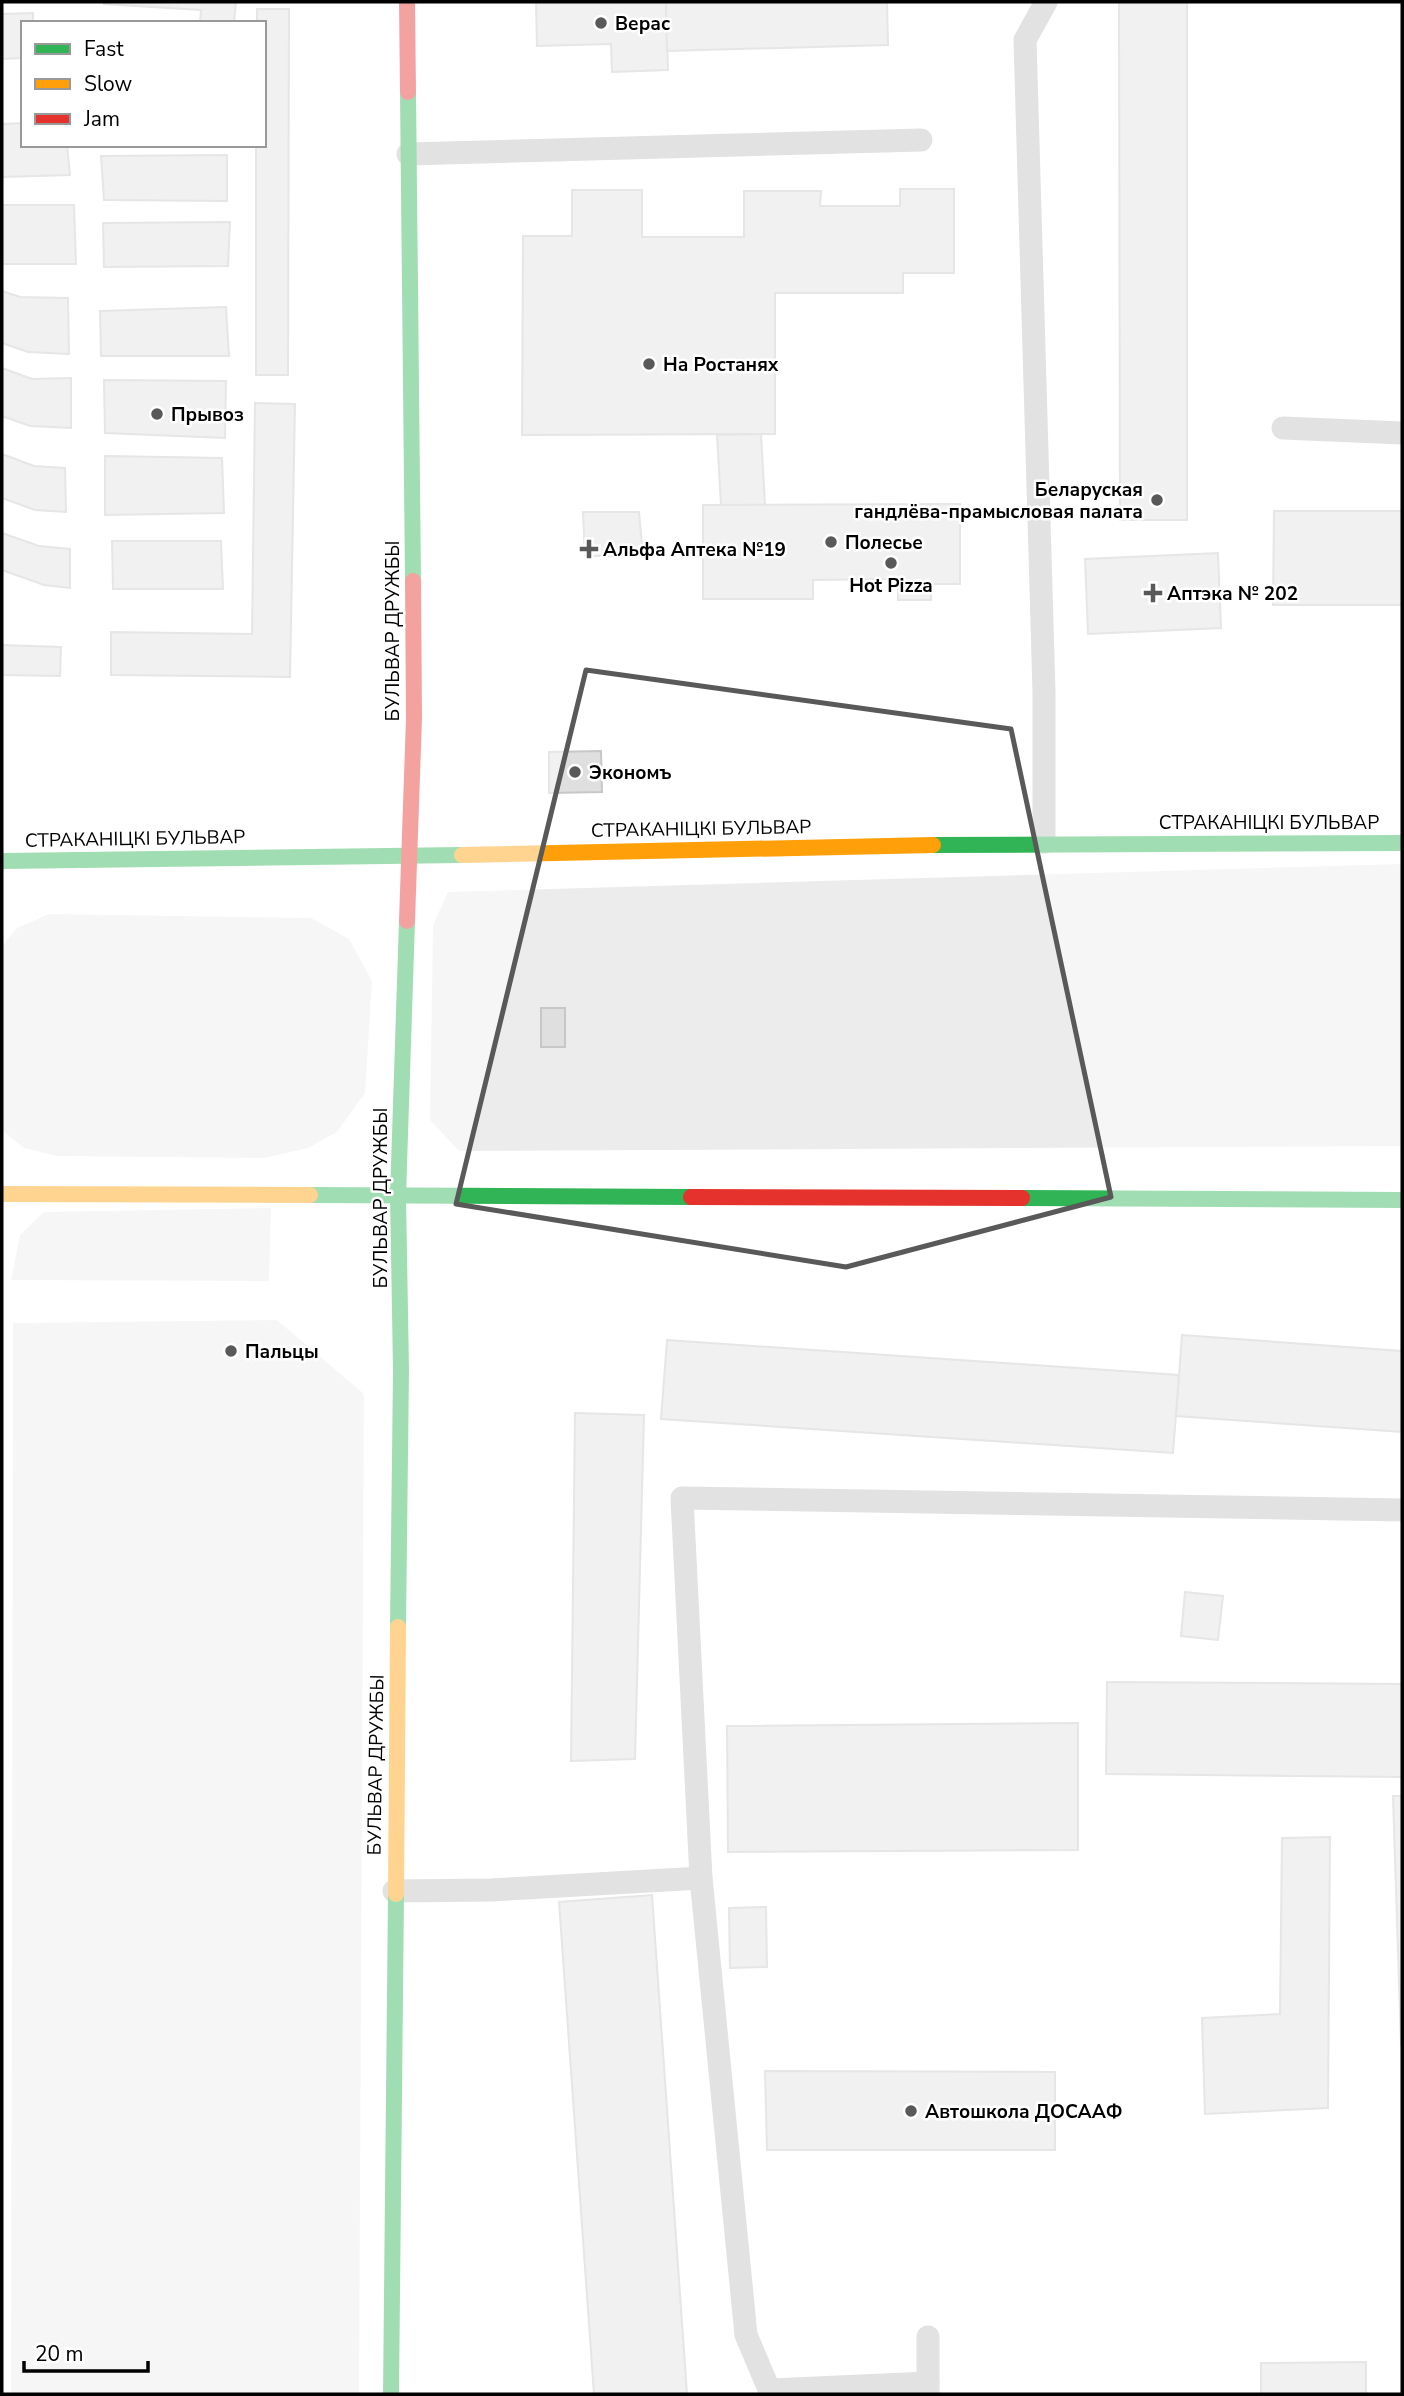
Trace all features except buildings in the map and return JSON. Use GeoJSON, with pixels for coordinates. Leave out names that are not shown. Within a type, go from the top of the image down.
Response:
{"type":"FeatureCollection","features":[{"type":"Feature","properties":{"kind":"street","name":"БУЛЬВАР ДРУЖБЫ"},"geometry":{"type":"LineString","coordinates":[[391,2394],[401,1370],[398,1196],[414,718],[407,2]]}},
{"type":"Feature","properties":{"kind":"street","name":"СТРАКАНІЦКІ БУЛЬВАР"},"geometry":{"type":"LineString","coordinates":[[2,860],[410,856],[1044,842],[1402,843]]}},
{"type":"Feature","properties":{"kind":"street"},"geometry":{"type":"LineString","coordinates":[[2,1194],[1402,1200]]}},
{"type":"Feature","properties":{"kind":"lane"},"geometry":{"type":"LineString","coordinates":[[1044,842],[1044,692],[1025,40],[1046,2]]}},
{"type":"Feature","properties":{"kind":"lane"},"geometry":{"type":"LineString","coordinates":[[408,154],[921,140]]}},
{"type":"Feature","properties":{"kind":"lane"},"geometry":{"type":"LineString","coordinates":[[1283,428],[1402,433]]}},
{"type":"Feature","properties":{"kind":"lane"},"geometry":{"type":"LineString","coordinates":[[928,2337],[928,2389],[771,2392],[746,2335],[701,1878],[682,1498],[1402,1510]]}},
{"type":"Feature","properties":{"kind":"lane"},"geometry":{"type":"LineString","coordinates":[[394,1891],[491,1890],[701,1878]]}},
{"type":"Feature","properties":{"kind":"highlighted area"},"geometry":{"type":"Polygon","coordinates":[[[586,670],[1011,729],[1111,1197],[846,1267],[456,1204],[586,670]]]}},
{"type":"Feature","properties":{"kind":"shaded area"},"geometry":{"type":"Polygon","coordinates":[[[1402,864],[1402,1146],[459,1151],[430,1120],[433,925],[448,892],[1402,864]]]}},
{"type":"Feature","properties":{"kind":"shaded area"},"geometry":{"type":"Polygon","coordinates":[[[49,914],[311,918],[349,939],[372,981],[365,1093],[337,1132],[308,1148],[265,1158],[57,1156],[24,1148],[2,1130],[2,946],[17,928],[49,914]]]}},
{"type":"Feature","properties":{"kind":"shaded area"},"geometry":{"type":"Polygon","coordinates":[[[271,1208],[269,1281],[11,1280],[20,1235],[44,1212],[271,1208]]]}},
{"type":"Feature","properties":{"kind":"shaded area"},"geometry":{"type":"Polygon","coordinates":[[[277,1320],[364,1394],[359,2394],[11,2394],[13,1323],[277,1320]]]}},
{"type":"Feature","properties":{"kind":"traffic: fast"},"geometry":{"type":"LineString","coordinates":[[408,92],[413,581]]}},
{"type":"Feature","properties":{"kind":"traffic: fast"},"geometry":{"type":"LineString","coordinates":[[933,845],[1402,843]]}},
{"type":"Feature","properties":{"kind":"traffic: fast"},"geometry":{"type":"LineString","coordinates":[[2,861],[462,855]]}},
{"type":"Feature","properties":{"kind":"traffic: fast"},"geometry":{"type":"LineString","coordinates":[[398,1627],[401,1370],[398,1196],[407,921]]}},
{"type":"Feature","properties":{"kind":"traffic: fast"},"geometry":{"type":"LineString","coordinates":[[310,1195],[691,1197]]}},
{"type":"Feature","properties":{"kind":"traffic: fast"},"geometry":{"type":"LineString","coordinates":[[1022,1198],[1402,1200]]}},
{"type":"Feature","properties":{"kind":"traffic: fast"},"geometry":{"type":"LineString","coordinates":[[391,2394],[396,1894]]}},
{"type":"Feature","properties":{"kind":"traffic: slow"},"geometry":{"type":"LineString","coordinates":[[462,855],[933,845]]}},
{"type":"Feature","properties":{"kind":"traffic: slow"},"geometry":{"type":"LineString","coordinates":[[2,1194],[310,1195]]}},
{"type":"Feature","properties":{"kind":"traffic: slow"},"geometry":{"type":"LineString","coordinates":[[396,1894],[398,1627]]}},
{"type":"Feature","properties":{"kind":"traffic: jam"},"geometry":{"type":"LineString","coordinates":[[407,2],[408,92]]}},
{"type":"Feature","properties":{"kind":"traffic: jam"},"geometry":{"type":"LineString","coordinates":[[407,921],[414,718],[413,581]]}},
{"type":"Feature","properties":{"kind":"traffic: jam"},"geometry":{"type":"LineString","coordinates":[[691,1197],[1022,1198]]}},
{"type":"Feature","properties":{"kind":"place","name":"Верас"},"geometry":{"type":"Point","coordinates":[601,23]}},
{"type":"Feature","properties":{"kind":"place","name":"На Ростанях"},"geometry":{"type":"Point","coordinates":[649,364]}},
{"type":"Feature","properties":{"kind":"place","name":"Прывоз"},"geometry":{"type":"Point","coordinates":[157,414]}},
{"type":"Feature","properties":{"kind":"place","name":"Беларуская гандлёва-прамысловая палата"},"geometry":{"type":"Point","coordinates":[1157,500]}},
{"type":"Feature","properties":{"kind":"place","name":"Полесье"},"geometry":{"type":"Point","coordinates":[831,542]}},
{"type":"Feature","properties":{"kind":"place","name":"Альфа Аптека №19"},"geometry":{"type":"Point","coordinates":[589,549]}},
{"type":"Feature","properties":{"kind":"place","name":"Hot Pizza"},"geometry":{"type":"Point","coordinates":[891,563]}},
{"type":"Feature","properties":{"kind":"place","name":"Аптэка № 202"},"geometry":{"type":"Point","coordinates":[1153,593]}},
{"type":"Feature","properties":{"kind":"place","name":"Экономъ"},"geometry":{"type":"Point","coordinates":[575,772]}},
{"type":"Feature","properties":{"kind":"place","name":"Пальцы"},"geometry":{"type":"Point","coordinates":[231,1351]}},
{"type":"Feature","properties":{"kind":"place","name":"Автошкола ДОСААФ"},"geometry":{"type":"Point","coordinates":[911,2111]}}]}
